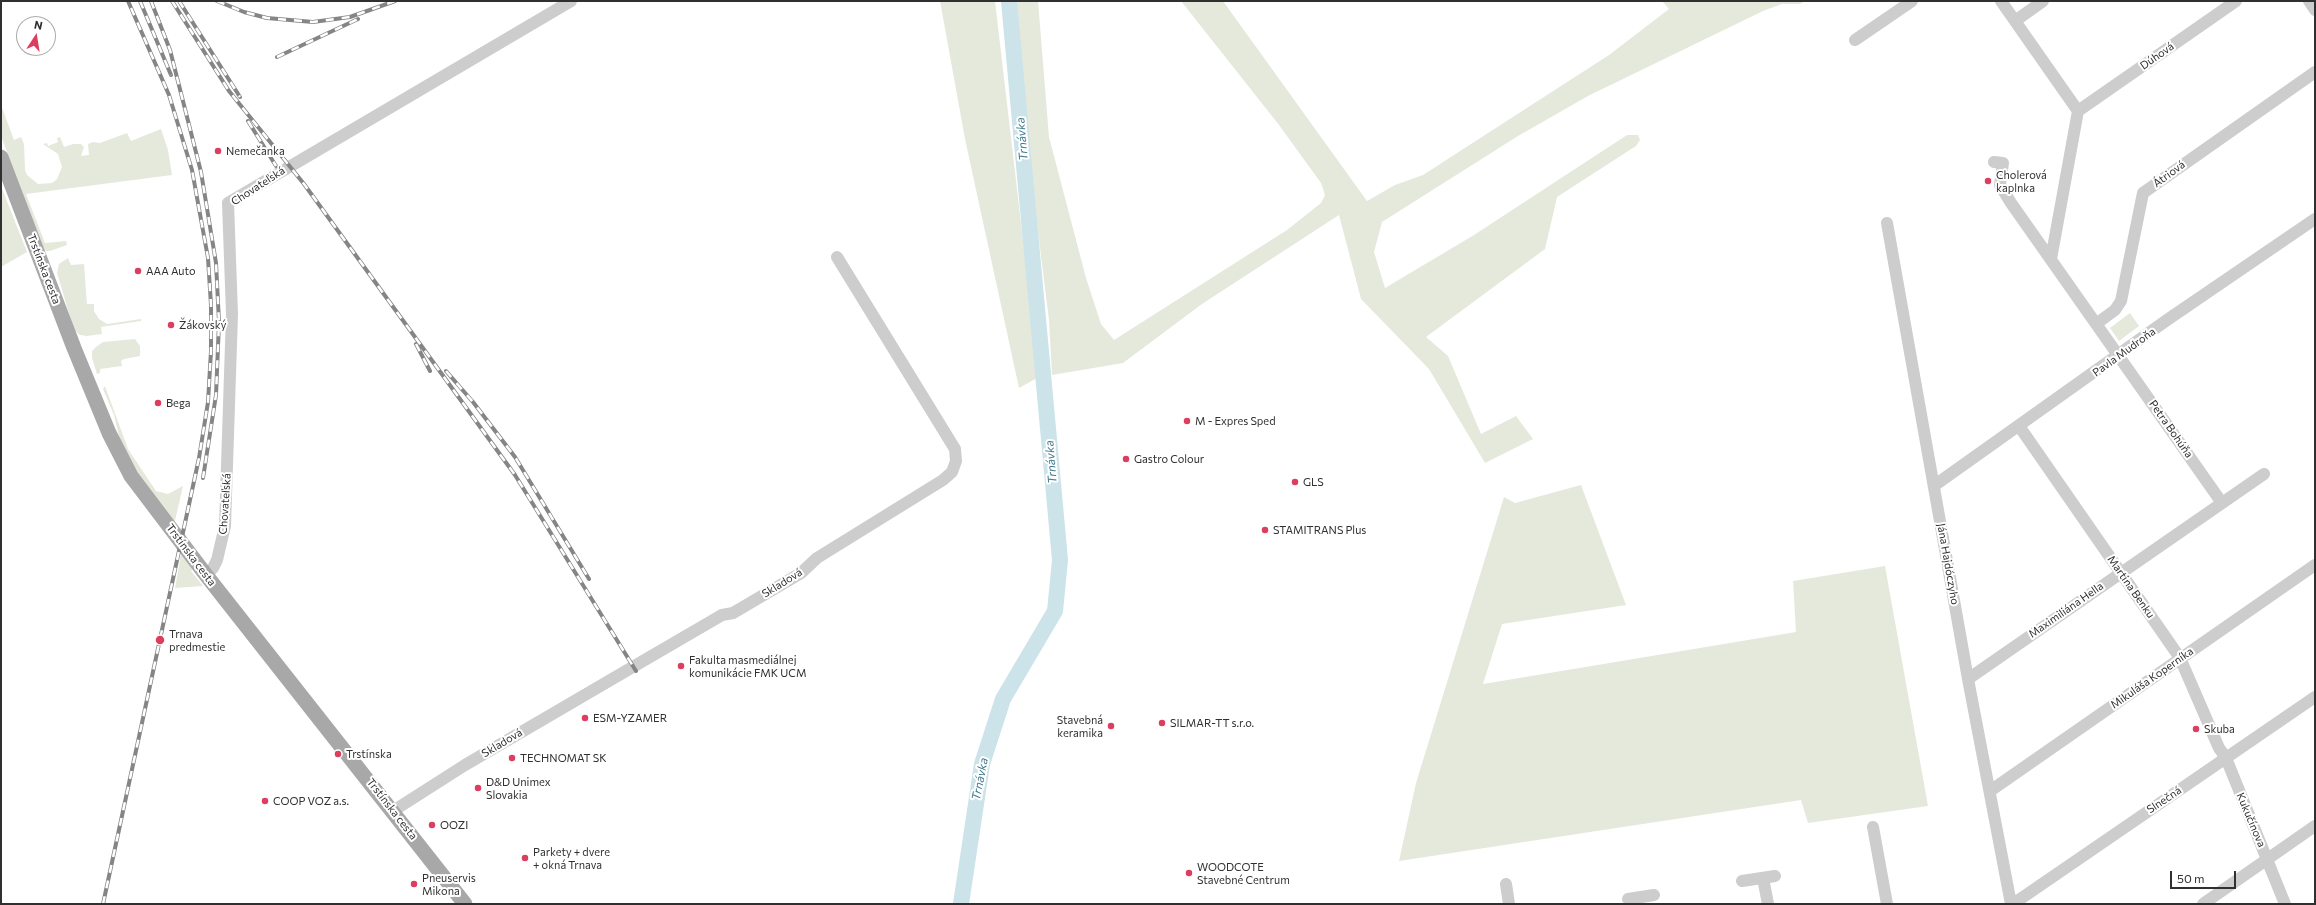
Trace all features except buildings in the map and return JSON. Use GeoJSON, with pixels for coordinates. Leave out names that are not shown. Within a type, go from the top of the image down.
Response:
{"type":"FeatureCollection","features":[{"type":"Feature","properties":{"kind":"main road","name":"Trstínska cesta"},"geometry":{"type":"LineString","coordinates":[[1,157],[74,348],[121,458],[131,476],[206,575],[465,904]]}},
{"type":"Feature","properties":{"kind":"street","name":"Chovateľská"},"geometry":{"type":"LineString","coordinates":[[206,575],[213,568],[217,560],[225,526],[232,314],[228,203],[571,1]]}},
{"type":"Feature","properties":{"kind":"street"},"geometry":{"type":"LineString","coordinates":[[1855,40],[1912,1]]}},
{"type":"Feature","properties":{"kind":"street"},"geometry":{"type":"LineString","coordinates":[[2001,1],[2078,110],[2051,259]]}},
{"type":"Feature","properties":{"kind":"street"},"geometry":{"type":"LineString","coordinates":[[2014,21],[2043,1]]}},
{"type":"Feature","properties":{"kind":"street","name":"Dúhová"},"geometry":{"type":"LineString","coordinates":[[2078,110],[2236,1]]}},
{"type":"Feature","properties":{"kind":"street"},"geometry":{"type":"LineString","coordinates":[[2309,1],[2315,10]]}},
{"type":"Feature","properties":{"kind":"street","name":"Átriová"},"geometry":{"type":"LineString","coordinates":[[2096,324],[2116,310],[2121,301],[2143,193],[2315,72]]}},
{"type":"Feature","properties":{"kind":"street"},"geometry":{"type":"LineString","coordinates":[[1994,162],[2003,163],[2000,185],[2119,356]]}},
{"type":"Feature","properties":{"kind":"street","name":"Pavla Mudroňa"},"geometry":{"type":"LineString","coordinates":[[1934,485],[2315,219]]}},
{"type":"Feature","properties":{"kind":"street","name":"Jána Hajdóczyho"},"geometry":{"type":"LineString","coordinates":[[1887,223],[1968,679],[2012,904]]}},
{"type":"Feature","properties":{"kind":"street","name":"Skladová"},"geometry":{"type":"LineString","coordinates":[[393,811],[465,765],[650,656],[722,615],[733,613],[801,573],[817,558],[943,480],[952,472],[956,461],[955,449],[837,257]]}},
{"type":"Feature","properties":{"kind":"street","name":"Petra Bohúňa"},"geometry":{"type":"LineString","coordinates":[[2119,356],[2222,503]]}},
{"type":"Feature","properties":{"kind":"street","name":"Martina Benku"},"geometry":{"type":"LineString","coordinates":[[2019,426],[2180,658],[2219,748],[2226,758]]}},
{"type":"Feature","properties":{"kind":"street","name":"Maximiliána Hella"},"geometry":{"type":"LineString","coordinates":[[1968,679],[2264,474]]}},
{"type":"Feature","properties":{"kind":"street","name":"Mikuláša Koperníka"},"geometry":{"type":"LineString","coordinates":[[1990,791],[2315,565]]}},
{"type":"Feature","properties":{"kind":"street","name":"Slnečná"},"geometry":{"type":"LineString","coordinates":[[2012,904],[2315,697]]}},
{"type":"Feature","properties":{"kind":"street","name":"Kukučínova"},"geometry":{"type":"LineString","coordinates":[[2226,758],[2286,904]]}},
{"type":"Feature","properties":{"kind":"street"},"geometry":{"type":"LineString","coordinates":[[2203,904],[2315,826]]}},
{"type":"Feature","properties":{"kind":"street"},"geometry":{"type":"LineString","coordinates":[[1873,827],[1886,904]]}},
{"type":"Feature","properties":{"kind":"street"},"geometry":{"type":"LineString","coordinates":[[1742,882],[1769,877],[1768,904]]}},
{"type":"Feature","properties":{"kind":"street"},"geometry":{"type":"LineString","coordinates":[[1506,884],[1509,904]]}},
{"type":"Feature","properties":{"kind":"street"},"geometry":{"type":"LineString","coordinates":[[1628,899],[1649,898]]}},
{"type":"Feature","properties":{"kind":"shaded area"},"geometry":{"type":"Polygon","coordinates":[[[940,1],[995,1],[1039,377],[1019,388],[965,139],[940,1]]]}},
{"type":"Feature","properties":{"kind":"shaded area"},"geometry":{"type":"Polygon","coordinates":[[[1016,1],[1038,1],[1049,137],[1086,278],[1101,324],[1114,340],[1287,230],[1321,203],[1325,195],[1321,183],[1279,125],[1181,1],[1223,1],[1367,201],[1395,185],[1423,175],[1609,55],[1669,9],[1662,1],[1805,1],[1800,4],[1782,4],[1763,11],[1588,96],[1518,136],[1382,222],[1374,252],[1385,288],[1474,235],[1627,135],[1638,135],[1640,140],[1636,146],[1557,197],[1545,249],[1426,337],[1448,356],[1481,434],[1516,416],[1533,439],[1485,463],[1429,369],[1361,299],[1339,215],[1202,304],[1123,363],[1052,375],[1049,320],[1037,224],[1016,1]]]}},
{"type":"Feature","properties":{"kind":"shaded area"},"geometry":{"type":"Polygon","coordinates":[[[1,105],[14,140],[21,137],[24,144],[25,170],[27,175],[38,184],[52,183],[57,179],[62,167],[58,154],[43,144],[47,143],[48,146],[58,142],[57,138],[60,137],[64,147],[73,144],[81,144],[84,147],[81,156],[89,155],[88,144],[93,142],[100,143],[127,133],[131,141],[161,129],[168,150],[172,175],[26,194],[45,243],[66,241],[67,245],[46,251],[43,248],[1,136],[1,105]]]}},
{"type":"Feature","properties":{"kind":"shaded area"},"geometry":{"type":"Polygon","coordinates":[[[1,186],[27,252],[1,267],[1,186]]]}},
{"type":"Feature","properties":{"kind":"shaded area"},"geometry":{"type":"Polygon","coordinates":[[[68,258],[71,265],[84,264],[87,304],[94,304],[94,311],[99,319],[107,324],[141,319],[141,321],[101,327],[102,334],[87,336],[80,335],[74,330],[57,273],[59,264],[68,258]]]}},
{"type":"Feature","properties":{"kind":"shaded area"},"geometry":{"type":"Polygon","coordinates":[[[2130,313],[2139,326],[2119,341],[2110,328],[2130,313]]]}},
{"type":"Feature","properties":{"kind":"shaded area"},"geometry":{"type":"Polygon","coordinates":[[[135,339],[140,346],[140,356],[124,359],[121,361],[122,366],[100,369],[100,373],[97,374],[92,358],[92,351],[96,347],[103,342],[135,339]]]}},
{"type":"Feature","properties":{"kind":"shaded area"},"geometry":{"type":"Polygon","coordinates":[[[105,386],[128,449],[156,491],[168,494],[183,486],[174,525],[140,480],[121,444],[114,415],[103,389],[105,386]]]}},
{"type":"Feature","properties":{"kind":"shaded area"},"geometry":{"type":"Polygon","coordinates":[[[1581,485],[1626,605],[1502,624],[1483,684],[1796,632],[1793,581],[1885,566],[1928,806],[1808,823],[1801,800],[1399,861],[1416,783],[1504,497],[1515,503],[1581,485]]]}},
{"type":"Feature","properties":{"kind":"shaded area"},"geometry":{"type":"Polygon","coordinates":[[[181,554],[193,569],[191,571],[203,586],[175,588],[181,554]]]}},
{"type":"Feature","properties":{"kind":"waterway","name":"Trnávka"},"geometry":{"type":"LineString","coordinates":[[961,904],[982,764],[1003,699],[1055,611],[1060,560],[1009,1]]}},
{"type":"Feature","properties":{"kind":"railway"},"geometry":{"type":"LineString","coordinates":[[103,904],[199,458],[208,402],[211,351],[211,305],[208,258],[192,170],[169,95],[128,1]]}},
{"type":"Feature","properties":{"kind":"railway"},"geometry":{"type":"LineString","coordinates":[[140,1],[171,75]]}},
{"type":"Feature","properties":{"kind":"railway"},"geometry":{"type":"LineString","coordinates":[[151,1],[170,50],[201,172],[216,263],[219,322],[216,395],[203,478]]}},
{"type":"Feature","properties":{"kind":"railway"},"geometry":{"type":"LineString","coordinates":[[172,1],[229,91],[304,184],[515,475],[636,671]]}},
{"type":"Feature","properties":{"kind":"railway"},"geometry":{"type":"LineString","coordinates":[[179,1],[240,97]]}},
{"type":"Feature","properties":{"kind":"railway"},"geometry":{"type":"LineString","coordinates":[[217,1],[244,12],[267,18],[313,22],[350,17],[395,1]]}},
{"type":"Feature","properties":{"kind":"railway"},"geometry":{"type":"LineString","coordinates":[[277,57],[358,19]]}},
{"type":"Feature","properties":{"kind":"railway"},"geometry":{"type":"LineString","coordinates":[[248,121],[276,166]]}},
{"type":"Feature","properties":{"kind":"railway"},"geometry":{"type":"LineString","coordinates":[[416,344],[430,371]]}},
{"type":"Feature","properties":{"kind":"railway"},"geometry":{"type":"LineString","coordinates":[[446,371],[473,402],[515,457],[589,579]]}},
{"type":"Feature","properties":{"kind":"place","name":"Nemečanka"},"geometry":{"type":"Point","coordinates":[218,151]}},
{"type":"Feature","properties":{"kind":"place","name":"Cholerová kaplnka"},"geometry":{"type":"Point","coordinates":[1988,181]}},
{"type":"Feature","properties":{"kind":"place","name":"AAA Auto"},"geometry":{"type":"Point","coordinates":[138,271]}},
{"type":"Feature","properties":{"kind":"place","name":"Žákovský"},"geometry":{"type":"Point","coordinates":[171,325]}},
{"type":"Feature","properties":{"kind":"place","name":"Bega"},"geometry":{"type":"Point","coordinates":[158,403]}},
{"type":"Feature","properties":{"kind":"place","name":"M - Expres Sped"},"geometry":{"type":"Point","coordinates":[1187,421]}},
{"type":"Feature","properties":{"kind":"place","name":"Gastro Colour"},"geometry":{"type":"Point","coordinates":[1126,459]}},
{"type":"Feature","properties":{"kind":"place","name":"GLS"},"geometry":{"type":"Point","coordinates":[1295,482]}},
{"type":"Feature","properties":{"kind":"place","name":"STAMITRANS Plus"},"geometry":{"type":"Point","coordinates":[1265,530]}},
{"type":"Feature","properties":{"kind":"place","name":"Trnava predmestie"},"geometry":{"type":"Point","coordinates":[160,640]}},
{"type":"Feature","properties":{"kind":"place","name":"Fakulta masmediálnej komunikácie FMK UCM"},"geometry":{"type":"Point","coordinates":[681,666]}},
{"type":"Feature","properties":{"kind":"place","name":"ESM-YZAMER"},"geometry":{"type":"Point","coordinates":[585,718]}},
{"type":"Feature","properties":{"kind":"place","name":"SILMAR-TT s.r.o."},"geometry":{"type":"Point","coordinates":[1162,723]}},
{"type":"Feature","properties":{"kind":"place","name":"Stavebná keramika"},"geometry":{"type":"Point","coordinates":[1111,726]}},
{"type":"Feature","properties":{"kind":"place","name":"Skuba"},"geometry":{"type":"Point","coordinates":[2196,729]}},
{"type":"Feature","properties":{"kind":"place","name":"Trstínska"},"geometry":{"type":"Point","coordinates":[338,754]}},
{"type":"Feature","properties":{"kind":"place","name":"TECHNOMAT SK"},"geometry":{"type":"Point","coordinates":[512,758]}},
{"type":"Feature","properties":{"kind":"place","name":"D&D Unimex Slovakia"},"geometry":{"type":"Point","coordinates":[478,788]}},
{"type":"Feature","properties":{"kind":"place","name":"COOP VOZ a.s."},"geometry":{"type":"Point","coordinates":[265,801]}},
{"type":"Feature","properties":{"kind":"place","name":"OOZI"},"geometry":{"type":"Point","coordinates":[432,825]}},
{"type":"Feature","properties":{"kind":"place","name":"Parkety + dvere + okná Trnava"},"geometry":{"type":"Point","coordinates":[525,858]}},
{"type":"Feature","properties":{"kind":"place","name":"WOODCOTE Stavebné Centrum"},"geometry":{"type":"Point","coordinates":[1189,873]}},
{"type":"Feature","properties":{"kind":"place","name":"Pneuservis Mikona"},"geometry":{"type":"Point","coordinates":[414,884]}}]}
